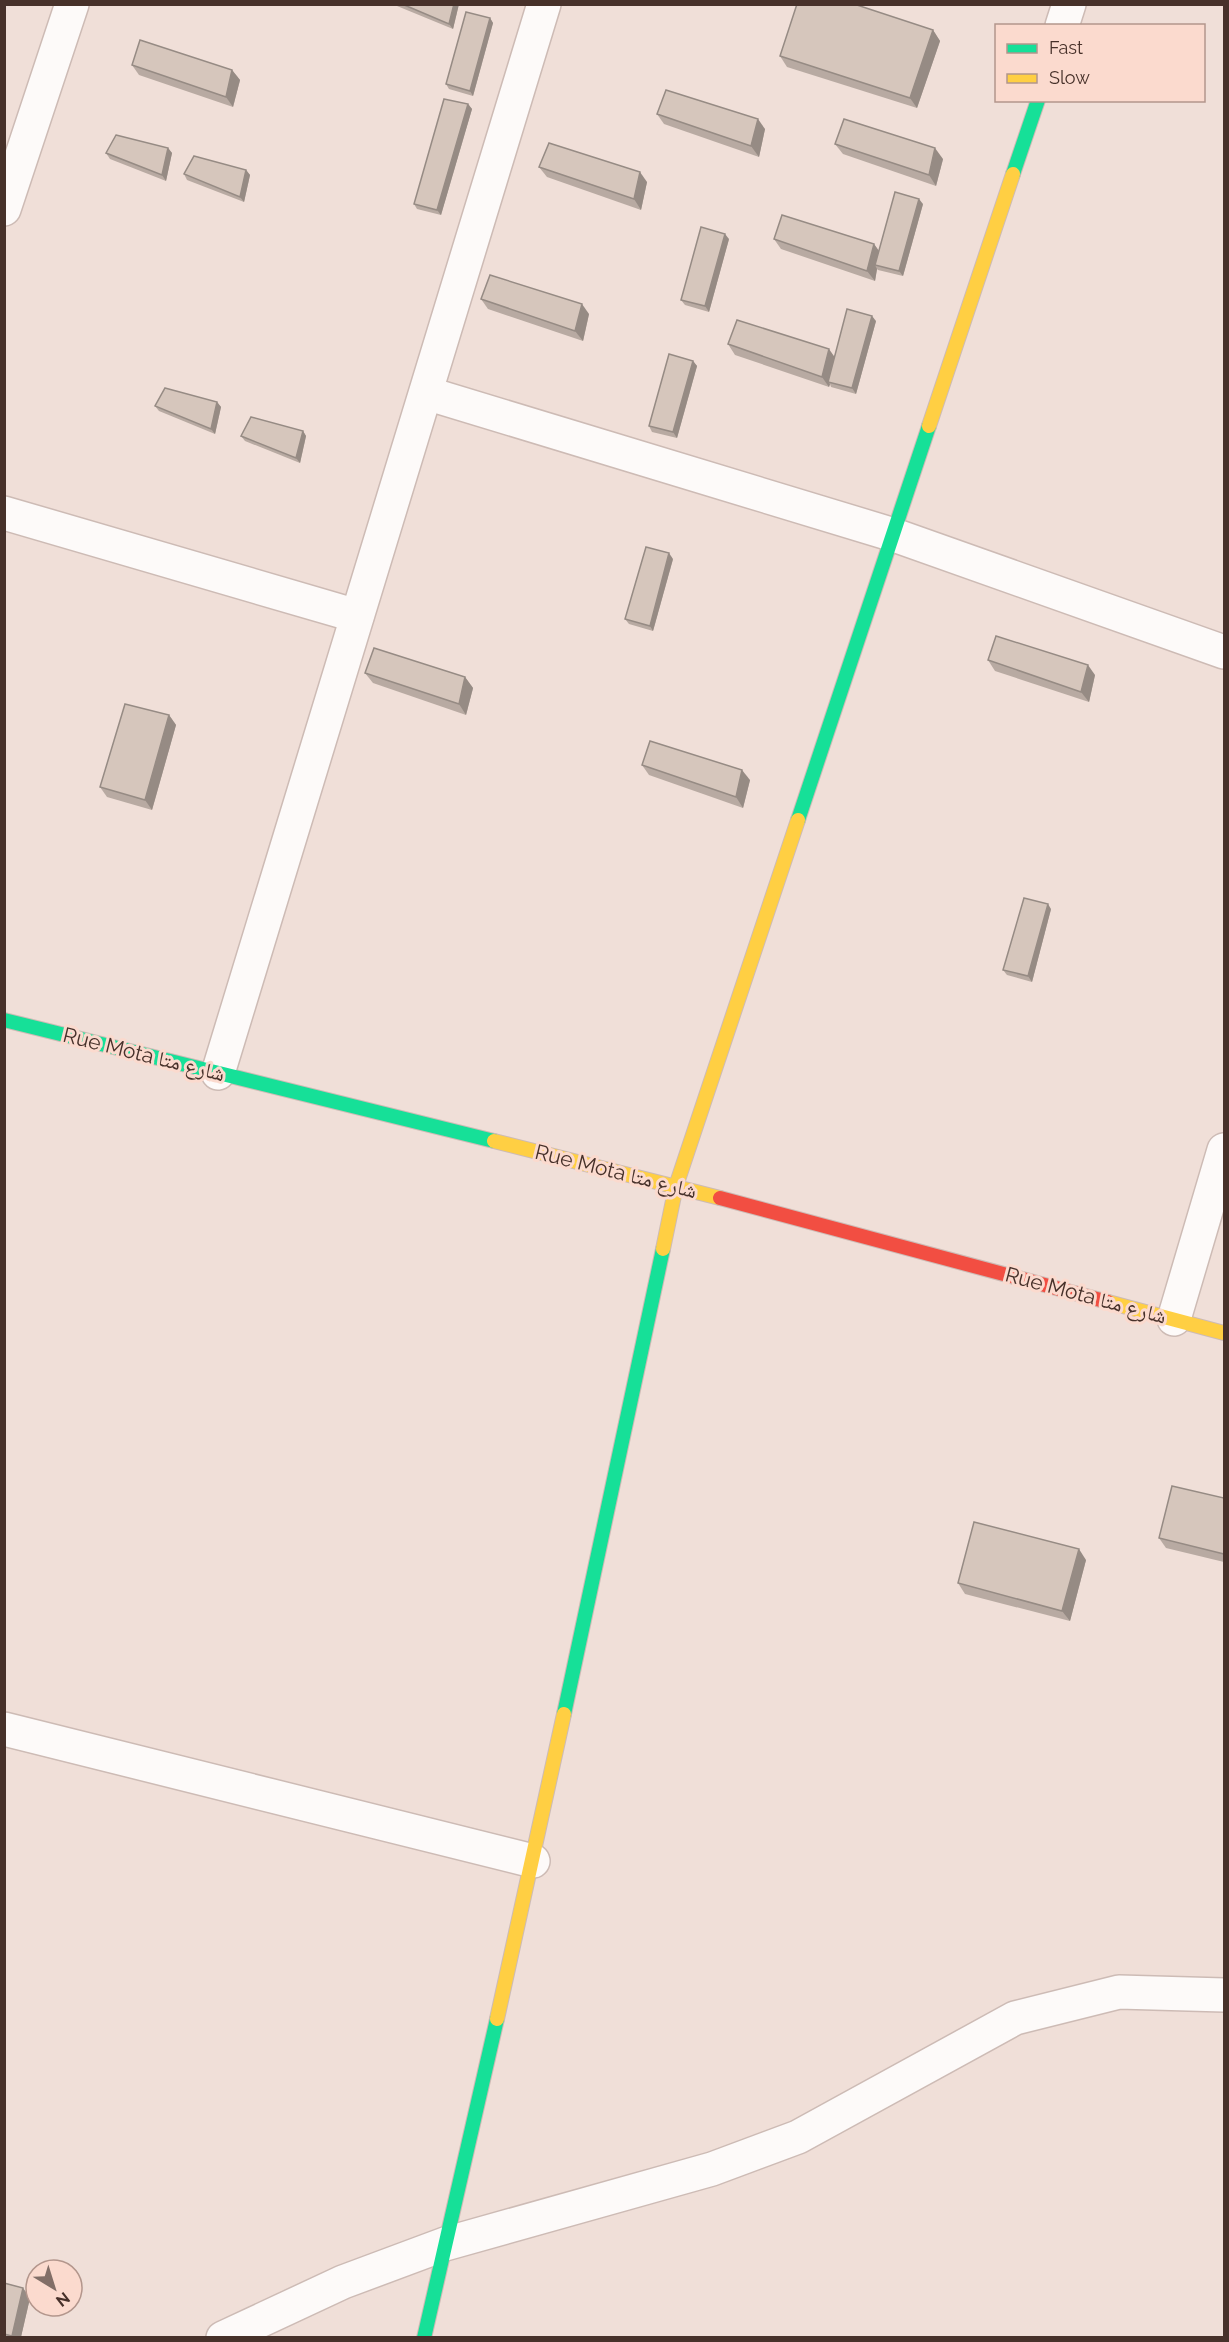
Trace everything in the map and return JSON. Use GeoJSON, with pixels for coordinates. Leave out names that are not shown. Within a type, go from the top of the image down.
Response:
{"type":"FeatureCollection","features":[{"type":"Feature","properties":{"kind":"main road"},"geometry":{"type":"LineString","coordinates":[[424,2337],[533,1861],[676,1186],[1037,102]]}},
{"type":"Feature","properties":{"kind":"main road","name":"Rue Mota شارع متا"},"geometry":{"type":"LineString","coordinates":[[4,1020],[676,1186],[1224,1333]]}},
{"type":"Feature","properties":{"kind":"street"},"geometry":{"type":"LineString","coordinates":[[4,209],[72,4]]}},
{"type":"Feature","properties":{"kind":"street"},"geometry":{"type":"LineString","coordinates":[[218,1072],[544,4]]}},
{"type":"Feature","properties":{"kind":"street"},"geometry":{"type":"LineString","coordinates":[[1063,24],[1069,4]]}},
{"type":"Feature","properties":{"kind":"street"},"geometry":{"type":"LineString","coordinates":[[426,393],[894,535],[1224,652]]}},
{"type":"Feature","properties":{"kind":"street"},"geometry":{"type":"LineString","coordinates":[[4,513],[357,616]]}},
{"type":"Feature","properties":{"kind":"street"},"geometry":{"type":"LineString","coordinates":[[1174,1319],[1224,1150]]}},
{"type":"Feature","properties":{"kind":"street"},"geometry":{"type":"LineString","coordinates":[[4,1729],[533,1861]]}},
{"type":"Feature","properties":{"kind":"street"},"geometry":{"type":"LineString","coordinates":[[223,2337],[343,2282],[445,2244],[712,2169],[798,2137],[1015,2019],[1119,1992],[1224,1995]]}},
{"type":"Feature","properties":{"kind":"building"},"geometry":{"type":"Polygon","coordinates":[[[402,4],[454,4],[449,24],[402,4]]]}},
{"type":"Feature","properties":{"kind":"building"},"geometry":{"type":"Polygon","coordinates":[[[797,4],[854,4],[933,30],[910,98],[780,56],[797,4]]]}},
{"type":"Feature","properties":{"kind":"building"},"geometry":{"type":"Polygon","coordinates":[[[466,12],[490,18],[470,91],[446,84],[466,12]]]}},
{"type":"Feature","properties":{"kind":"building"},"geometry":{"type":"Polygon","coordinates":[[[140,40],[232,70],[226,97],[132,65],[140,40]]]}},
{"type":"Feature","properties":{"kind":"building"},"geometry":{"type":"Polygon","coordinates":[[[666,90],[758,119],[751,146],[657,114],[666,90]]]}},
{"type":"Feature","properties":{"kind":"building"},"geometry":{"type":"Polygon","coordinates":[[[444,99],[468,104],[437,210],[414,204],[444,99]]]}},
{"type":"Feature","properties":{"kind":"building"},"geometry":{"type":"Polygon","coordinates":[[[844,119],[935,148],[929,175],[835,144],[844,119]]]}},
{"type":"Feature","properties":{"kind":"building"},"geometry":{"type":"Polygon","coordinates":[[[116,135],[168,148],[162,175],[106,153],[116,135]]]}},
{"type":"Feature","properties":{"kind":"building"},"geometry":{"type":"Polygon","coordinates":[[[549,143],[640,172],[634,199],[539,167],[549,143]]]}},
{"type":"Feature","properties":{"kind":"building"},"geometry":{"type":"Polygon","coordinates":[[[194,156],[246,170],[240,197],[184,174],[194,156]]]}},
{"type":"Feature","properties":{"kind":"building"},"geometry":{"type":"Polygon","coordinates":[[[895,192],[919,199],[899,271],[875,265],[895,192]]]}},
{"type":"Feature","properties":{"kind":"building"},"geometry":{"type":"Polygon","coordinates":[[[782,215],[874,244],[867,271],[774,239],[782,215]]]}},
{"type":"Feature","properties":{"kind":"building"},"geometry":{"type":"Polygon","coordinates":[[[701,227],[725,234],[705,306],[681,300],[701,227]]]}},
{"type":"Feature","properties":{"kind":"building"},"geometry":{"type":"Polygon","coordinates":[[[490,275],[582,304],[575,331],[481,299],[490,275]]]}},
{"type":"Feature","properties":{"kind":"building"},"geometry":{"type":"Polygon","coordinates":[[[847,309],[872,316],[852,388],[828,382],[847,309]]]}},
{"type":"Feature","properties":{"kind":"building"},"geometry":{"type":"Polygon","coordinates":[[[737,320],[829,349],[822,377],[728,344],[737,320]]]}},
{"type":"Feature","properties":{"kind":"building"},"geometry":{"type":"Polygon","coordinates":[[[669,354],[693,361],[673,432],[649,426],[669,354]]]}},
{"type":"Feature","properties":{"kind":"building"},"geometry":{"type":"Polygon","coordinates":[[[165,388],[217,402],[211,429],[155,406],[165,388]]]}},
{"type":"Feature","properties":{"kind":"building"},"geometry":{"type":"Polygon","coordinates":[[[251,417],[303,431],[296,458],[241,436],[251,417]]]}},
{"type":"Feature","properties":{"kind":"building"},"geometry":{"type":"Polygon","coordinates":[[[646,547],[669,553],[650,626],[625,619],[646,547]]]}},
{"type":"Feature","properties":{"kind":"building"},"geometry":{"type":"Polygon","coordinates":[[[996,636],[1088,665],[1081,692],[988,660],[996,636]]]}},
{"type":"Feature","properties":{"kind":"building"},"geometry":{"type":"Polygon","coordinates":[[[374,648],[465,677],[459,704],[365,673],[374,648]]]}},
{"type":"Feature","properties":{"kind":"building"},"geometry":{"type":"Polygon","coordinates":[[[125,704],[169,715],[145,800],[100,787],[125,704]]]}},
{"type":"Feature","properties":{"kind":"building"},"geometry":{"type":"Polygon","coordinates":[[[650,741],[742,770],[736,797],[642,765],[650,741]]]}},
{"type":"Feature","properties":{"kind":"building"},"geometry":{"type":"Polygon","coordinates":[[[1024,898],[1048,904],[1028,976],[1003,970],[1024,898]]]}},
{"type":"Feature","properties":{"kind":"building"},"geometry":{"type":"Polygon","coordinates":[[[1172,1486],[1224,1498],[1224,1554],[1159,1538],[1172,1486]]]}},
{"type":"Feature","properties":{"kind":"building"},"geometry":{"type":"Polygon","coordinates":[[[974,1522],[1079,1549],[1062,1611],[958,1583],[974,1522]]]}},
{"type":"Feature","properties":{"kind":"building"},"geometry":{"type":"Polygon","coordinates":[[[4,2283],[23,2288],[12,2336],[4,2334],[4,2283]]]}},
{"type":"Feature","properties":{"kind":"traffic: fast"},"geometry":{"type":"LineString","coordinates":[[1013,174],[1037,102]]}},
{"type":"Feature","properties":{"kind":"traffic: fast"},"geometry":{"type":"LineString","coordinates":[[798,820],[929,426]]}},
{"type":"Feature","properties":{"kind":"traffic: fast"},"geometry":{"type":"LineString","coordinates":[[4,1020],[494,1141]]}},
{"type":"Feature","properties":{"kind":"traffic: fast"},"geometry":{"type":"LineString","coordinates":[[564,1714],[663,1249]]}},
{"type":"Feature","properties":{"kind":"traffic: fast"},"geometry":{"type":"LineString","coordinates":[[424,2338],[497,2019]]}},
{"type":"Feature","properties":{"kind":"traffic: slow"},"geometry":{"type":"LineString","coordinates":[[929,426],[1013,174]]}},
{"type":"Feature","properties":{"kind":"traffic: slow"},"geometry":{"type":"LineString","coordinates":[[663,1249],[676,1186],[798,820]]}},
{"type":"Feature","properties":{"kind":"traffic: slow"},"geometry":{"type":"LineString","coordinates":[[494,1141],[720,1198]]}},
{"type":"Feature","properties":{"kind":"traffic: slow"},"geometry":{"type":"LineString","coordinates":[[1108,1302],[1224,1333]]}},
{"type":"Feature","properties":{"kind":"traffic: slow"},"geometry":{"type":"LineString","coordinates":[[497,2019],[564,1714]]}},
{"type":"Feature","properties":{"kind":"traffic: jam"},"geometry":{"type":"LineString","coordinates":[[720,1198],[1108,1302]]}}]}
